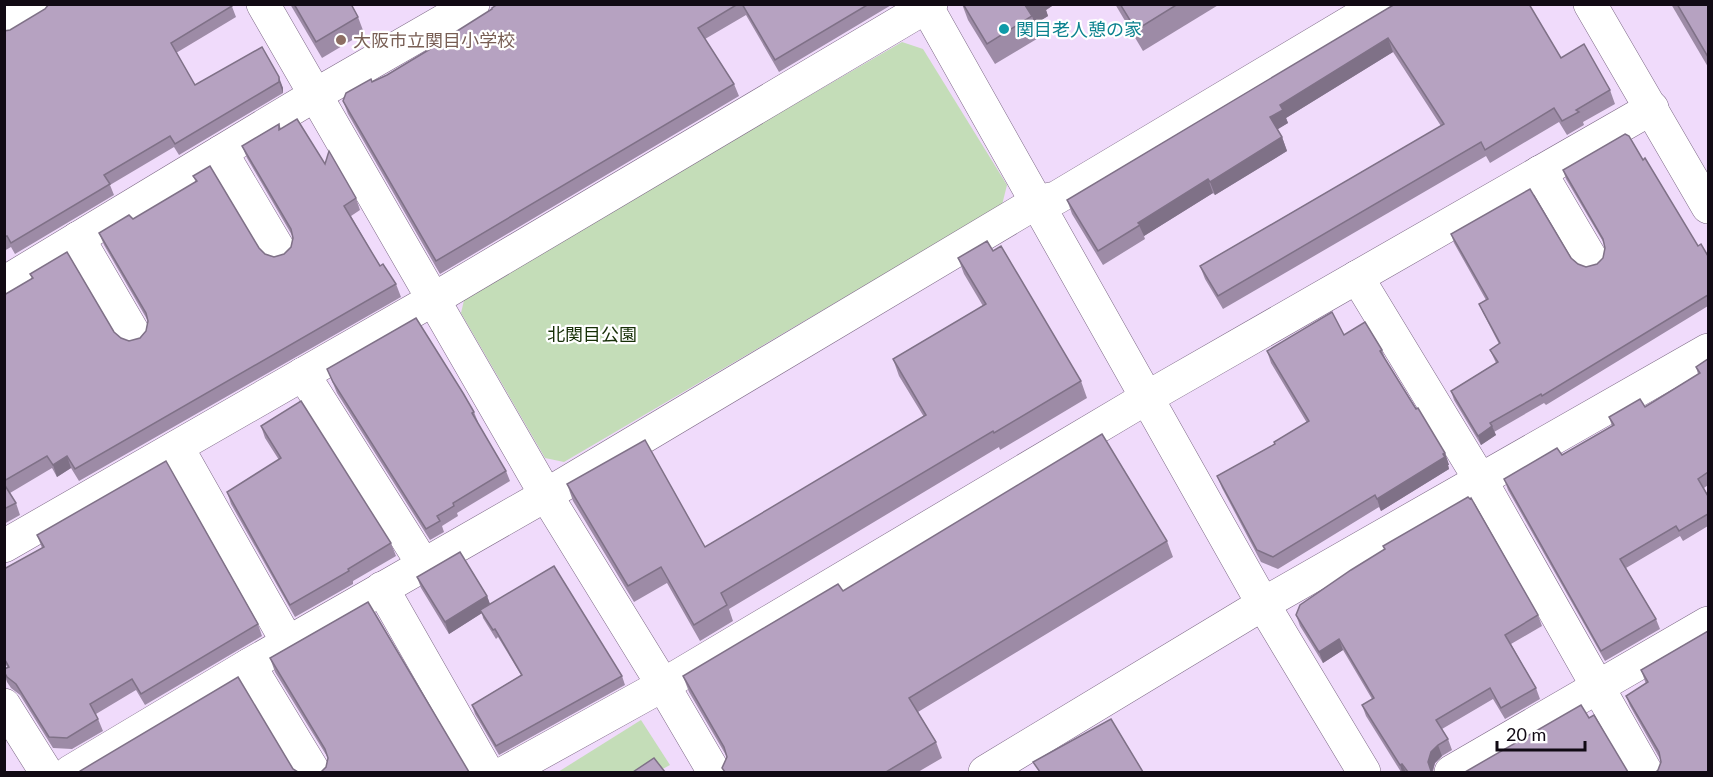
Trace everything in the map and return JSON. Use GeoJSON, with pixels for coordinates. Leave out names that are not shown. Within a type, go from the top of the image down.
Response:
{"type":"FeatureCollection","features":[{"type":"Feature","properties":{"kind":"street"},"geometry":{"type":"LineString","coordinates":[[4,25],[39,4]]}},
{"type":"Feature","properties":{"kind":"street"},"geometry":{"type":"LineString","coordinates":[[263,4],[546,495],[714,772]]}},
{"type":"Feature","properties":{"kind":"street"},"geometry":{"type":"LineString","coordinates":[[4,282],[315,95],[473,4]]}},
{"type":"Feature","properties":{"kind":"street"},"geometry":{"type":"LineString","coordinates":[[70,772],[288,642],[546,495],[1037,202],[1056,198],[1381,4]]}},
{"type":"Feature","properties":{"kind":"street"},"geometry":{"type":"LineString","coordinates":[[1590,4],[1708,207]]}},
{"type":"Feature","properties":{"kind":"street"},"geometry":{"type":"LineString","coordinates":[[4,546],[434,299],[927,5],[1263,604],[1364,772]]}},
{"type":"Feature","properties":{"kind":"street"},"geometry":{"type":"LineString","coordinates":[[506,772],[663,685],[1148,397],[1652,108]]}},
{"type":"Feature","properties":{"kind":"street"},"geometry":{"type":"LineString","coordinates":[[221,152],[279,250]]}},
{"type":"Feature","properties":{"kind":"street"},"geometry":{"type":"LineString","coordinates":[[1540,172],[1590,257]]}},
{"type":"Feature","properties":{"kind":"street"},"geometry":{"type":"LineString","coordinates":[[78,238],[134,334]]}},
{"type":"Feature","properties":{"kind":"street"},"geometry":{"type":"LineString","coordinates":[[1357,277],[1481,481],[1646,772]]}},
{"type":"Feature","properties":{"kind":"street"},"geometry":{"type":"LineString","coordinates":[[985,772],[1263,604],[1708,350]]}},
{"type":"Feature","properties":{"kind":"street"},"geometry":{"type":"LineString","coordinates":[[303,374],[423,564]]}},
{"type":"Feature","properties":{"kind":"street"},"geometry":{"type":"LineString","coordinates":[[177,447],[288,642]]}},
{"type":"Feature","properties":{"kind":"street"},"geometry":{"type":"LineString","coordinates":[[382,588],[487,772]]}},
{"type":"Feature","properties":{"kind":"street"},"geometry":{"type":"LineString","coordinates":[[1451,772],[1708,623]]}},
{"type":"Feature","properties":{"kind":"street"},"geometry":{"type":"LineString","coordinates":[[249,665],[314,772]]}},
{"type":"Feature","properties":{"kind":"street"},"geometry":{"type":"LineString","coordinates":[[4,705],[46,772]]}},
{"type":"Feature","properties":{"kind":"green space","name":"北関目公園"},"geometry":{"type":"Polygon","coordinates":[[[902,42],[923,49],[1007,185],[1002,205],[564,462],[545,458],[461,313],[465,296],[902,42]]]}},
{"type":"Feature","properties":{"kind":"green space"},"geometry":{"type":"Polygon","coordinates":[[[641,720],[670,765],[657,772],[558,772],[641,720]]]}},
{"type":"Feature","properties":{"kind":"building"},"geometry":{"type":"Polygon","coordinates":[[[49,4],[231,4],[232,6],[171,43],[195,85],[262,47],[279,77],[279,82],[175,144],[170,136],[104,175],[110,184],[11,243],[7,236],[4,237],[4,31],[10,30],[45,9],[49,4]]]}},
{"type":"Feature","properties":{"kind":"building"},"geometry":{"type":"Polygon","coordinates":[[[294,4],[351,4],[358,17],[316,42],[294,4]]]}},
{"type":"Feature","properties":{"kind":"building"},"geometry":{"type":"Polygon","coordinates":[[[498,4],[738,4],[698,28],[734,84],[436,261],[343,101],[346,93],[371,79],[372,82],[387,75],[455,34],[498,4]]]}},
{"type":"Feature","properties":{"kind":"building"},"geometry":{"type":"Polygon","coordinates":[[[742,4],[869,4],[775,60],[742,4]]]}},
{"type":"Feature","properties":{"kind":"building"},"geometry":{"type":"Polygon","coordinates":[[[963,4],[1026,4],[1032,16],[987,44],[963,4]]]}},
{"type":"Feature","properties":{"kind":"building"},"geometry":{"type":"Polygon","coordinates":[[[1120,4],[1178,4],[1136,30],[1120,4]]]}},
{"type":"Feature","properties":{"kind":"building"},"geometry":{"type":"Polygon","coordinates":[[[1395,4],[1529,4],[1561,58],[1584,44],[1610,90],[1562,121],[1554,108],[1485,150],[1481,142],[1218,296],[1200,266],[1444,124],[1388,38],[1280,105],[1283,110],[1270,117],[1282,137],[1210,182],[1208,179],[1098,251],[1067,200],[1395,4]]]}},
{"type":"Feature","properties":{"kind":"building"},"geometry":{"type":"Polygon","coordinates":[[[1677,4],[1708,4],[1708,57],[1677,4]]]}},
{"type":"Feature","properties":{"kind":"building"},"geometry":{"type":"Polygon","coordinates":[[[297,119],[325,164],[329,151],[356,198],[344,206],[380,266],[383,264],[396,284],[75,469],[67,456],[53,465],[47,456],[4,481],[4,295],[33,278],[30,274],[67,252],[114,332],[129,341],[140,338],[146,331],[148,321],[146,313],[99,233],[129,215],[133,219],[197,181],[193,176],[210,166],[259,248],[265,254],[274,257],[284,254],[291,247],[293,238],[291,229],[242,146],[279,124],[279,130],[297,119]]]}},
{"type":"Feature","properties":{"kind":"building"},"geometry":{"type":"Polygon","coordinates":[[[1625,134],[1629,136],[1643,160],[1645,158],[1698,246],[1701,244],[1708,256],[1708,295],[1542,396],[1541,394],[1490,423],[1492,426],[1478,436],[1451,391],[1498,362],[1490,350],[1500,343],[1479,304],[1488,299],[1451,234],[1530,189],[1571,258],[1586,267],[1597,264],[1603,258],[1605,248],[1603,239],[1563,170],[1625,134]]]}},
{"type":"Feature","properties":{"kind":"building"},"geometry":{"type":"Polygon","coordinates":[[[987,241],[993,251],[1001,246],[1081,381],[721,593],[727,605],[694,625],[661,567],[628,586],[567,484],[645,440],[705,547],[926,415],[893,359],[986,304],[958,258],[987,241]]]}},
{"type":"Feature","properties":{"kind":"building"},"geometry":{"type":"Polygon","coordinates":[[[1332,312],[1344,335],[1365,322],[1382,350],[1380,351],[1445,453],[1443,454],[1445,457],[1377,499],[1375,495],[1273,557],[1257,550],[1217,476],[1275,444],[1274,442],[1309,421],[1267,351],[1332,312]]]}},
{"type":"Feature","properties":{"kind":"building"},"geometry":{"type":"Polygon","coordinates":[[[416,318],[463,393],[506,471],[453,503],[454,506],[437,516],[440,521],[426,529],[327,369],[416,318]]]}},
{"type":"Feature","properties":{"kind":"building"},"geometry":{"type":"Polygon","coordinates":[[[1708,359],[1708,472],[1698,479],[1708,496],[1708,514],[1679,531],[1676,526],[1620,559],[1656,619],[1601,651],[1504,479],[1557,448],[1562,455],[1614,425],[1609,417],[1640,399],[1645,407],[1700,373],[1696,367],[1708,359]]]}},
{"type":"Feature","properties":{"kind":"building"},"geometry":{"type":"Polygon","coordinates":[[[301,401],[391,543],[348,569],[349,571],[290,605],[227,492],[281,458],[261,426],[301,401]]]}},
{"type":"Feature","properties":{"kind":"building"},"geometry":{"type":"Polygon","coordinates":[[[1102,434],[1167,541],[909,698],[936,742],[886,772],[725,772],[722,768],[727,757],[724,747],[683,676],[838,584],[843,591],[1102,434]]]}},
{"type":"Feature","properties":{"kind":"building"},"geometry":{"type":"Polygon","coordinates":[[[166,461],[258,624],[141,694],[132,679],[90,704],[98,719],[67,738],[49,737],[16,684],[4,672],[4,669],[9,667],[4,658],[4,569],[44,547],[37,535],[166,461]]]}},
{"type":"Feature","properties":{"kind":"building"},"geometry":{"type":"Polygon","coordinates":[[[4,484],[16,503],[4,509],[4,484]]]}},
{"type":"Feature","properties":{"kind":"building"},"geometry":{"type":"Polygon","coordinates":[[[1468,497],[1471,498],[1538,615],[1505,635],[1536,688],[1501,708],[1490,688],[1436,720],[1448,739],[1431,752],[1428,762],[1433,772],[1408,772],[1402,764],[1400,765],[1362,705],[1374,698],[1339,639],[1319,652],[1296,615],[1300,605],[1385,549],[1383,546],[1468,497]]]}},
{"type":"Feature","properties":{"kind":"building"},"geometry":{"type":"Polygon","coordinates":[[[460,552],[487,596],[445,622],[417,577],[460,552]]]}},
{"type":"Feature","properties":{"kind":"building"},"geometry":{"type":"Polygon","coordinates":[[[554,566],[622,676],[496,746],[472,705],[522,675],[495,629],[493,630],[480,610],[554,566]]]}},
{"type":"Feature","properties":{"kind":"building"},"geometry":{"type":"Polygon","coordinates":[[[368,602],[469,772],[321,772],[326,767],[328,758],[325,749],[270,658],[368,602]]]}},
{"type":"Feature","properties":{"kind":"building"},"geometry":{"type":"Polygon","coordinates":[[[1708,631],[1708,772],[1656,772],[1661,762],[1659,752],[1626,696],[1648,682],[1641,670],[1708,631]]]}},
{"type":"Feature","properties":{"kind":"building"},"geometry":{"type":"Polygon","coordinates":[[[238,677],[293,769],[298,772],[79,772],[80,771],[238,677]]]}},
{"type":"Feature","properties":{"kind":"building"},"geometry":{"type":"Polygon","coordinates":[[[1581,705],[1589,718],[1594,715],[1628,772],[1465,772],[1581,705]]]}},
{"type":"Feature","properties":{"kind":"building"},"geometry":{"type":"Polygon","coordinates":[[[1111,719],[1143,772],[1040,772],[1033,762],[1111,719]]]}},
{"type":"Feature","properties":{"kind":"building"},"geometry":{"type":"Polygon","coordinates":[[[654,758],[665,772],[633,772],[654,758]]]}},
{"type":"Feature","properties":{"kind":"place","name":"関目老人憩の家"},"geometry":{"type":"Point","coordinates":[1004,29]}},
{"type":"Feature","properties":{"kind":"place","name":"大阪市立関目小学校"},"geometry":{"type":"Point","coordinates":[341,40]}}]}
